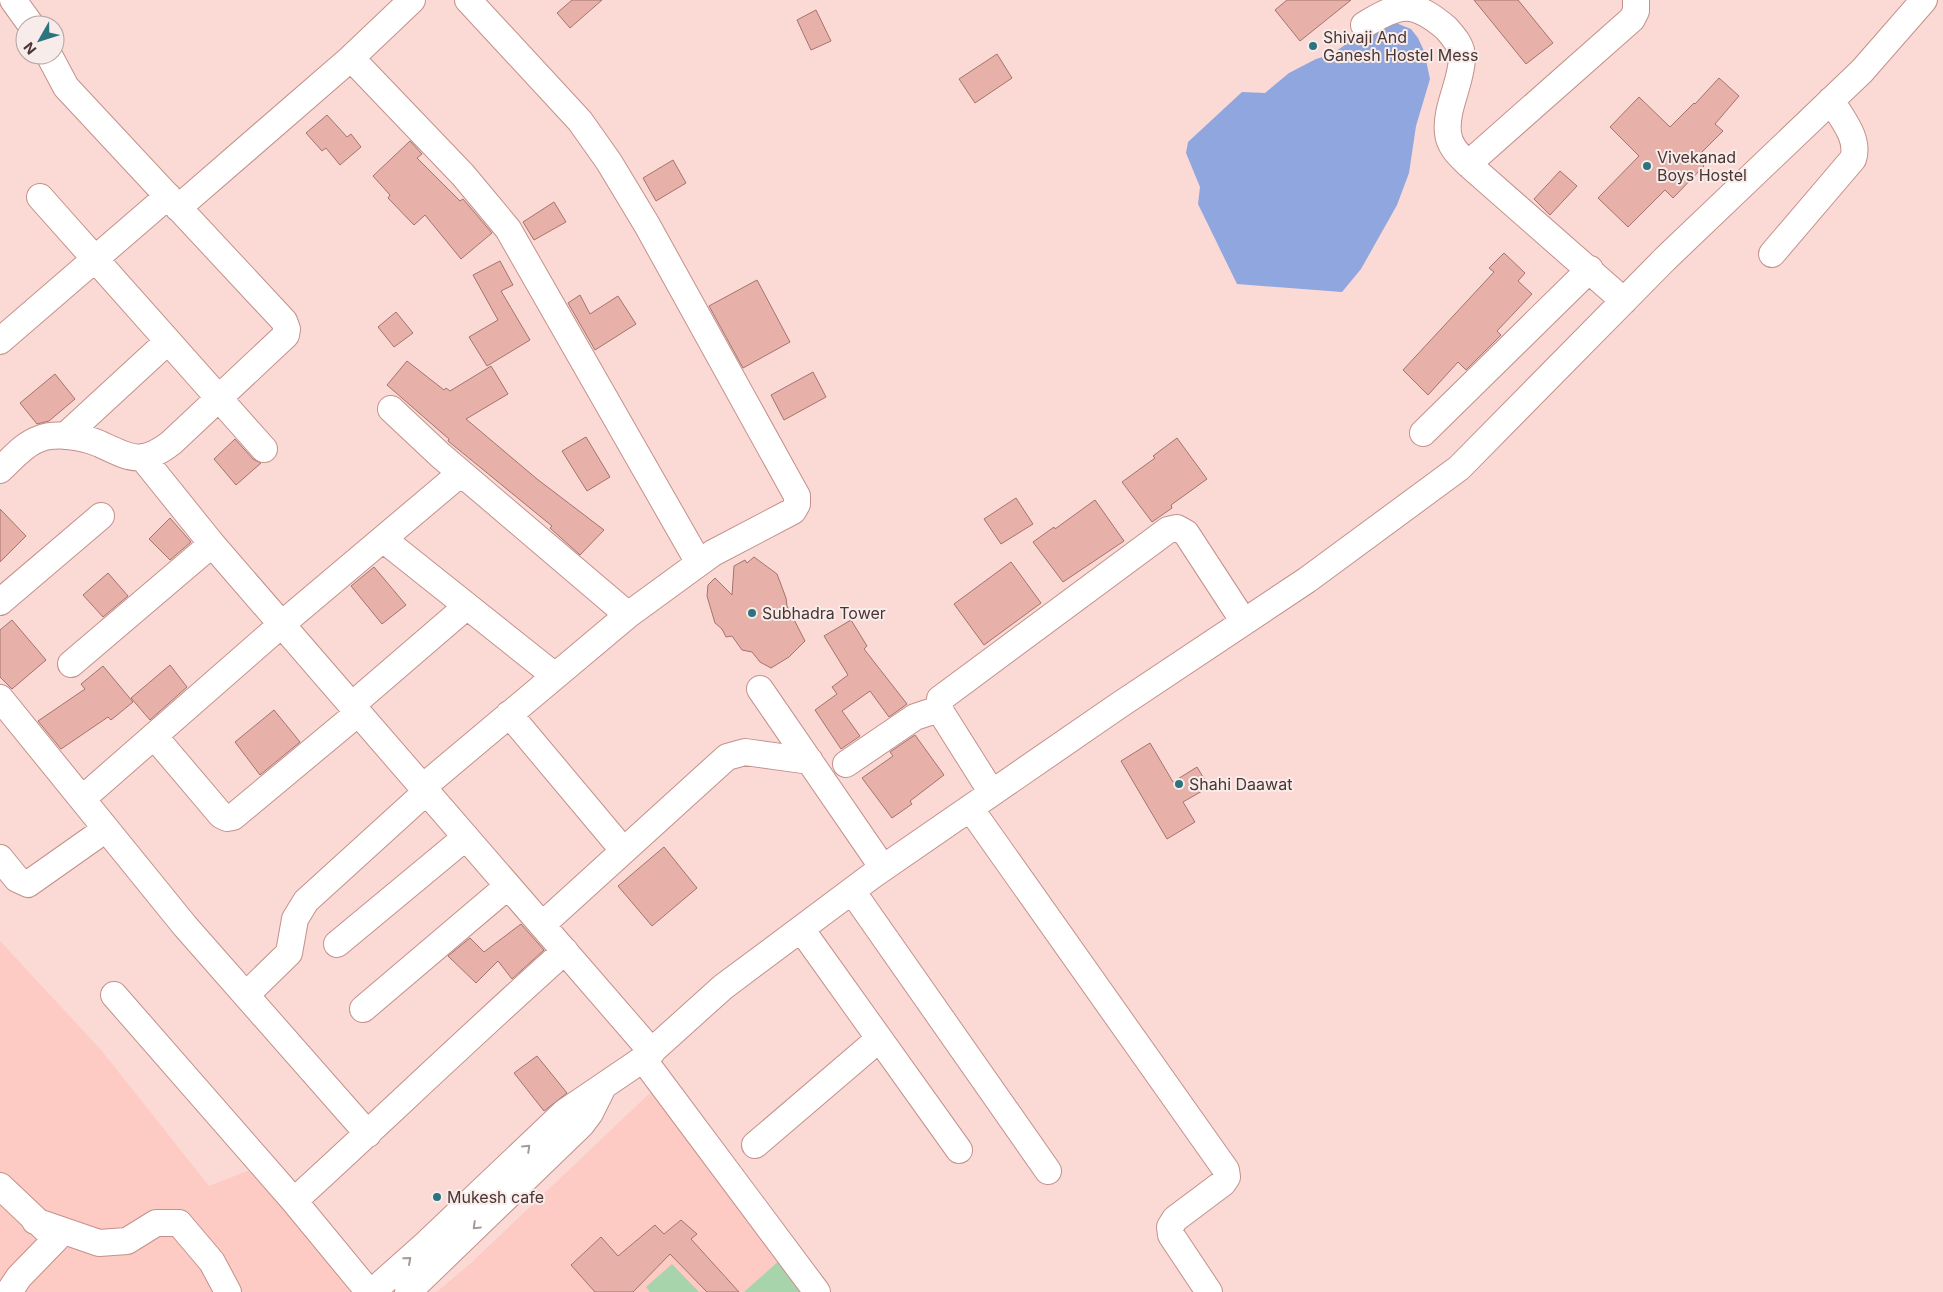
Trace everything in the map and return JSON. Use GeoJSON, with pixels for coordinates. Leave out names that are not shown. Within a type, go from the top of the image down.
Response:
{"type":"FeatureCollection","features":[{"type":"Feature","properties":{"kind":"street"},"geometry":{"type":"LineString","coordinates":[[13,0],[23,15]]}},
{"type":"Feature","properties":{"kind":"street"},"geometry":{"type":"LineString","coordinates":[[0,341],[94,259],[173,202],[351,58],[412,0]]}},
{"type":"Feature","properties":{"kind":"street"},"geometry":{"type":"LineString","coordinates":[[246,995],[289,953],[295,919],[306,901],[425,789],[509,714],[628,615],[699,563],[734,541],[793,510],[797,504],[797,496],[652,234],[609,162],[580,122],[468,0]]}},
{"type":"Feature","properties":{"kind":"street"},"geometry":{"type":"LineString","coordinates":[[1468,164],[1632,19],[1636,11],[1636,0]]}},
{"type":"Feature","properties":{"kind":"street"},"geometry":{"type":"LineString","coordinates":[[114,995],[294,1201],[370,1292],[433,1238],[565,1112],[648,1055],[723,987],[884,868],[1307,580],[1459,468],[1624,301],[1862,70],[1924,0]]}},
{"type":"Feature","properties":{"kind":"street"},"geometry":{"type":"LineString","coordinates":[[1364,25],[1396,6],[1406,4],[1423,7],[1431,12],[1455,39],[1462,58],[1447,131],[1452,147],[1468,164],[1590,269],[1624,301]]}},
{"type":"Feature","properties":{"kind":"street"},"geometry":{"type":"LineString","coordinates":[[351,58],[463,175],[508,229],[699,563]]}},
{"type":"Feature","properties":{"kind":"street"},"geometry":{"type":"LineString","coordinates":[[0,470],[38,439],[66,436],[99,443],[120,455],[142,457],[152,455],[167,446],[218,400],[286,335],[287,330],[284,321],[66,87],[54,65]]}},
{"type":"Feature","properties":{"kind":"street"},"geometry":{"type":"LineString","coordinates":[[1772,254],[1853,159],[1856,150],[1855,141],[1831,100]]}},
{"type":"Feature","properties":{"kind":"street"},"geometry":{"type":"LineString","coordinates":[[40,197],[218,400],[264,449]]}},
{"type":"Feature","properties":{"kind":"street"},"geometry":{"type":"LineString","coordinates":[[1423,434],[1590,269]]}},
{"type":"Feature","properties":{"kind":"street"},"geometry":{"type":"LineString","coordinates":[[66,436],[167,342]]}},
{"type":"Feature","properties":{"kind":"street"},"geometry":{"type":"LineString","coordinates":[[391,409],[460,472],[628,615]]}},
{"type":"Feature","properties":{"kind":"street"},"geometry":{"type":"LineString","coordinates":[[142,457],[212,544],[565,951],[648,1055],[817,1292]]}},
{"type":"Feature","properties":{"kind":"street"},"geometry":{"type":"LineString","coordinates":[[82,799],[282,624],[460,472]]}},
{"type":"Feature","properties":{"kind":"street"},"geometry":{"type":"LineString","coordinates":[[0,602],[101,516]]}},
{"type":"Feature","properties":{"kind":"street"},"geometry":{"type":"LineString","coordinates":[[992,793],[939,709],[940,699],[1168,530],[1177,528],[1186,533],[1244,622]]}},
{"type":"Feature","properties":{"kind":"street"},"geometry":{"type":"LineString","coordinates":[[383,539],[555,676]]}},
{"type":"Feature","properties":{"kind":"street"},"geometry":{"type":"LineString","coordinates":[[71,664],[212,544]]}},
{"type":"Feature","properties":{"kind":"street"},"geometry":{"type":"LineString","coordinates":[[154,736],[220,815],[227,818],[232,817],[355,709],[467,606]]}},
{"type":"Feature","properties":{"kind":"street"},"geometry":{"type":"LineString","coordinates":[[760,689],[884,868]]}},
{"type":"Feature","properties":{"kind":"street"},"geometry":{"type":"LineString","coordinates":[[0,698],[185,926],[368,1134]]}},
{"type":"Feature","properties":{"kind":"street"},"geometry":{"type":"LineString","coordinates":[[846,764],[915,717],[939,709]]}},
{"type":"Feature","properties":{"kind":"street"},"geometry":{"type":"LineString","coordinates":[[509,714],[623,850]]}},
{"type":"Feature","properties":{"kind":"street"},"geometry":{"type":"LineString","coordinates":[[542,925],[727,757],[745,752],[810,761]]}},
{"type":"Feature","properties":{"kind":"street"},"geometry":{"type":"LineString","coordinates":[[970,808],[1226,1170],[1227,1177],[1223,1183],[1175,1219],[1170,1227],[1171,1235],[1209,1292]]}},
{"type":"Feature","properties":{"kind":"street"},"geometry":{"type":"LineString","coordinates":[[0,858],[18,879],[28,884],[106,829]]}},
{"type":"Feature","properties":{"kind":"street"},"geometry":{"type":"LineString","coordinates":[[337,944],[466,837]]}},
{"type":"Feature","properties":{"kind":"street"},"geometry":{"type":"LineString","coordinates":[[362,1009],[508,886]]}},
{"type":"Feature","properties":{"kind":"street"},"geometry":{"type":"LineString","coordinates":[[852,891],[1048,1171]]}},
{"type":"Feature","properties":{"kind":"street"},"geometry":{"type":"LineString","coordinates":[[801,929],[959,1150]]}},
{"type":"Feature","properties":{"kind":"street"},"geometry":{"type":"LineString","coordinates":[[294,1201],[368,1134],[462,1043],[565,951]]}},
{"type":"Feature","properties":{"kind":"street"},"geometry":{"type":"LineString","coordinates":[[755,1145],[879,1039]]}},
{"type":"Feature","properties":{"kind":"street"},"geometry":{"type":"LineString","coordinates":[[408,1292],[581,1125],[590,1113],[602,1088]]}},
{"type":"Feature","properties":{"kind":"street"},"geometry":{"type":"LineString","coordinates":[[0,1186],[56,1239],[19,1277],[9,1292]]}},
{"type":"Feature","properties":{"kind":"street"},"geometry":{"type":"LineString","coordinates":[[35,1221],[99,1243],[127,1241],[156,1223],[179,1223],[212,1262],[228,1292]]}},
{"type":"Feature","properties":{"kind":"shaded area"},"geometry":{"type":"Polygon","coordinates":[[[0,941],[101,1050],[209,1186],[255,1168],[370,1292],[0,1292],[0,941]]]}},
{"type":"Feature","properties":{"kind":"shaded area"},"geometry":{"type":"Polygon","coordinates":[[[668,1076],[831,1292],[437,1292],[472,1262],[668,1076]]]}},
{"type":"Feature","properties":{"kind":"green space"},"geometry":{"type":"Polygon","coordinates":[[[789,1252],[818,1292],[744,1292],[789,1252]]]}},
{"type":"Feature","properties":{"kind":"green space"},"geometry":{"type":"Polygon","coordinates":[[[672,1264],[699,1292],[650,1292],[646,1287],[672,1264]]]}},
{"type":"Feature","properties":{"kind":"water"},"geometry":{"type":"Polygon","coordinates":[[[1396,23],[1411,29],[1418,38],[1424,51],[1430,79],[1416,126],[1409,173],[1397,205],[1361,269],[1342,292],[1237,284],[1198,204],[1200,187],[1186,153],[1188,142],[1242,92],[1265,93],[1289,73],[1316,59],[1332,54],[1365,31],[1396,23]]]}},
{"type":"Feature","properties":{"kind":"building"},"geometry":{"type":"Polygon","coordinates":[[[572,0],[602,0],[570,28],[557,13],[572,0]]]}},
{"type":"Feature","properties":{"kind":"building"},"geometry":{"type":"Polygon","coordinates":[[[1287,0],[1351,0],[1300,41],[1275,10],[1287,0]]]}},
{"type":"Feature","properties":{"kind":"building"},"geometry":{"type":"Polygon","coordinates":[[[1474,0],[1518,0],[1553,43],[1526,64],[1474,0]]]}},
{"type":"Feature","properties":{"kind":"building"},"geometry":{"type":"Polygon","coordinates":[[[816,10],[831,41],[811,50],[797,20],[816,10]]]}},
{"type":"Feature","properties":{"kind":"building"},"geometry":{"type":"Polygon","coordinates":[[[997,54],[1012,78],[975,103],[959,79],[997,54]]]}},
{"type":"Feature","properties":{"kind":"building"},"geometry":{"type":"Polygon","coordinates":[[[1719,78],[1739,96],[1715,124],[1723,131],[1696,158],[1704,166],[1673,198],[1665,190],[1628,227],[1598,198],[1639,156],[1610,127],[1639,97],[1670,127],[1719,78]]]}},
{"type":"Feature","properties":{"kind":"building"},"geometry":{"type":"Polygon","coordinates":[[[327,115],[347,137],[351,134],[361,147],[340,165],[326,148],[322,151],[306,133],[327,115]]]}},
{"type":"Feature","properties":{"kind":"building"},"geometry":{"type":"Polygon","coordinates":[[[410,141],[422,154],[417,158],[460,201],[463,199],[492,233],[461,259],[425,215],[414,225],[388,198],[390,195],[373,176],[410,141]]]}},
{"type":"Feature","properties":{"kind":"building"},"geometry":{"type":"Polygon","coordinates":[[[673,160],[686,183],[656,201],[643,178],[673,160]]]}},
{"type":"Feature","properties":{"kind":"building"},"geometry":{"type":"Polygon","coordinates":[[[1560,171],[1577,186],[1550,215],[1534,199],[1560,171]]]}},
{"type":"Feature","properties":{"kind":"building"},"geometry":{"type":"Polygon","coordinates":[[[554,202],[566,222],[534,240],[523,222],[554,202]]]}},
{"type":"Feature","properties":{"kind":"building"},"geometry":{"type":"Polygon","coordinates":[[[1504,253],[1525,273],[1518,281],[1532,294],[1497,331],[1501,335],[1466,370],[1458,362],[1428,395],[1403,370],[1494,272],[1489,268],[1504,253]]]}},
{"type":"Feature","properties":{"kind":"building"},"geometry":{"type":"Polygon","coordinates":[[[500,261],[513,285],[501,291],[530,340],[487,366],[469,337],[498,320],[473,275],[500,261]]]}},
{"type":"Feature","properties":{"kind":"building"},"geometry":{"type":"Polygon","coordinates":[[[757,280],[790,342],[743,368],[709,306],[757,280]]]}},
{"type":"Feature","properties":{"kind":"building"},"geometry":{"type":"Polygon","coordinates":[[[580,295],[590,314],[618,296],[636,324],[595,350],[568,303],[580,295]]]}},
{"type":"Feature","properties":{"kind":"building"},"geometry":{"type":"Polygon","coordinates":[[[396,312],[413,333],[394,347],[378,327],[396,312]]]}},
{"type":"Feature","properties":{"kind":"building"},"geometry":{"type":"Polygon","coordinates":[[[407,361],[444,390],[446,388],[450,391],[491,366],[508,394],[466,419],[537,479],[604,530],[580,555],[550,528],[552,526],[448,441],[449,439],[387,385],[407,361]]]}},
{"type":"Feature","properties":{"kind":"building"},"geometry":{"type":"Polygon","coordinates":[[[813,372],[826,397],[784,420],[771,395],[813,372]]]}},
{"type":"Feature","properties":{"kind":"building"},"geometry":{"type":"Polygon","coordinates":[[[55,374],[75,399],[49,421],[37,424],[20,403],[55,374]]]}},
{"type":"Feature","properties":{"kind":"building"},"geometry":{"type":"Polygon","coordinates":[[[586,437],[610,477],[587,491],[562,451],[586,437]]]}},
{"type":"Feature","properties":{"kind":"building"},"geometry":{"type":"Polygon","coordinates":[[[1177,438],[1207,479],[1171,505],[1172,508],[1152,522],[1122,482],[1155,458],[1153,456],[1177,438]]]}},
{"type":"Feature","properties":{"kind":"building"},"geometry":{"type":"Polygon","coordinates":[[[235,439],[253,459],[261,463],[236,485],[214,459],[235,439]]]}},
{"type":"Feature","properties":{"kind":"building"},"geometry":{"type":"Polygon","coordinates":[[[1016,498],[1033,524],[1001,544],[984,519],[1016,498]]]}},
{"type":"Feature","properties":{"kind":"building"},"geometry":{"type":"Polygon","coordinates":[[[1095,500],[1124,541],[1063,582],[1033,542],[1054,527],[1055,529],[1095,500]]]}},
{"type":"Feature","properties":{"kind":"building"},"geometry":{"type":"Polygon","coordinates":[[[0,509],[26,536],[0,562],[0,509]]]}},
{"type":"Feature","properties":{"kind":"building"},"geometry":{"type":"Polygon","coordinates":[[[170,518],[191,542],[170,560],[149,539],[170,518]]]}},
{"type":"Feature","properties":{"kind":"building","name":"Subhadra Tower"},"geometry":{"type":"Polygon","coordinates":[[[754,557],[777,574],[787,606],[805,641],[789,657],[771,668],[760,662],[752,652],[742,650],[732,636],[726,637],[722,629],[715,623],[707,596],[708,585],[715,578],[732,595],[734,566],[745,560],[747,563],[754,557]]]}},
{"type":"Feature","properties":{"kind":"building"},"geometry":{"type":"Polygon","coordinates":[[[1011,562],[1041,603],[984,645],[954,604],[1011,562]]]}},
{"type":"Feature","properties":{"kind":"building"},"geometry":{"type":"Polygon","coordinates":[[[374,567],[406,605],[382,624],[351,586],[374,567]]]}},
{"type":"Feature","properties":{"kind":"building"},"geometry":{"type":"Polygon","coordinates":[[[108,573],[128,596],[103,617],[83,595],[108,573]]]}},
{"type":"Feature","properties":{"kind":"building"},"geometry":{"type":"Polygon","coordinates":[[[12,620],[46,660],[12,689],[0,677],[0,630],[12,620]]]}},
{"type":"Feature","properties":{"kind":"building"},"geometry":{"type":"Polygon","coordinates":[[[851,620],[867,646],[864,649],[907,704],[889,717],[870,691],[842,711],[860,736],[841,749],[815,710],[837,694],[832,687],[848,675],[824,636],[851,620]]]}},
{"type":"Feature","properties":{"kind":"building"},"geometry":{"type":"Polygon","coordinates":[[[170,665],[187,687],[150,720],[131,698],[170,665]]]}},
{"type":"Feature","properties":{"kind":"building"},"geometry":{"type":"Polygon","coordinates":[[[103,666],[133,702],[111,720],[108,717],[61,749],[38,721],[85,689],[81,684],[103,666]]]}},
{"type":"Feature","properties":{"kind":"building"},"geometry":{"type":"Polygon","coordinates":[[[274,710],[300,742],[260,775],[235,742],[274,710]]]}},
{"type":"Feature","properties":{"kind":"building"},"geometry":{"type":"Polygon","coordinates":[[[915,735],[944,775],[910,801],[912,804],[892,818],[862,778],[893,756],[890,752],[915,735]]]}},
{"type":"Feature","properties":{"kind":"building"},"geometry":{"type":"Polygon","coordinates":[[[1150,743],[1173,782],[1197,767],[1209,787],[1183,802],[1195,822],[1167,839],[1121,761],[1150,743]]]}},
{"type":"Feature","properties":{"kind":"building"},"geometry":{"type":"Polygon","coordinates":[[[664,847],[697,888],[652,926],[618,886],[664,847]]]}},
{"type":"Feature","properties":{"kind":"building"},"geometry":{"type":"Polygon","coordinates":[[[521,924],[544,950],[512,979],[498,961],[476,983],[448,956],[470,938],[484,952],[521,924]]]}},
{"type":"Feature","properties":{"kind":"building"},"geometry":{"type":"Polygon","coordinates":[[[537,1056],[567,1093],[544,1111],[514,1073],[537,1056]]]}},
{"type":"Feature","properties":{"kind":"building"},"geometry":{"type":"Polygon","coordinates":[[[681,1220],[697,1234],[691,1239],[739,1292],[707,1292],[670,1254],[633,1292],[595,1292],[571,1265],[601,1237],[618,1256],[655,1225],[664,1234],[681,1220]]]}},
{"type":"Feature","properties":{"kind":"place","name":"Shivaji And Ganesh Hostel Mess"},"geometry":{"type":"Point","coordinates":[1313,46]}},
{"type":"Feature","properties":{"kind":"place","name":"Vivekanad Boys Hostel"},"geometry":{"type":"Point","coordinates":[1647,166]}},
{"type":"Feature","properties":{"kind":"place","name":"Subhadra Tower"},"geometry":{"type":"Point","coordinates":[752,613]}},
{"type":"Feature","properties":{"kind":"place","name":"Shahi Daawat"},"geometry":{"type":"Point","coordinates":[1179,784]}},
{"type":"Feature","properties":{"kind":"place","name":"Mukesh cafe"},"geometry":{"type":"Point","coordinates":[437,1197]}}]}
